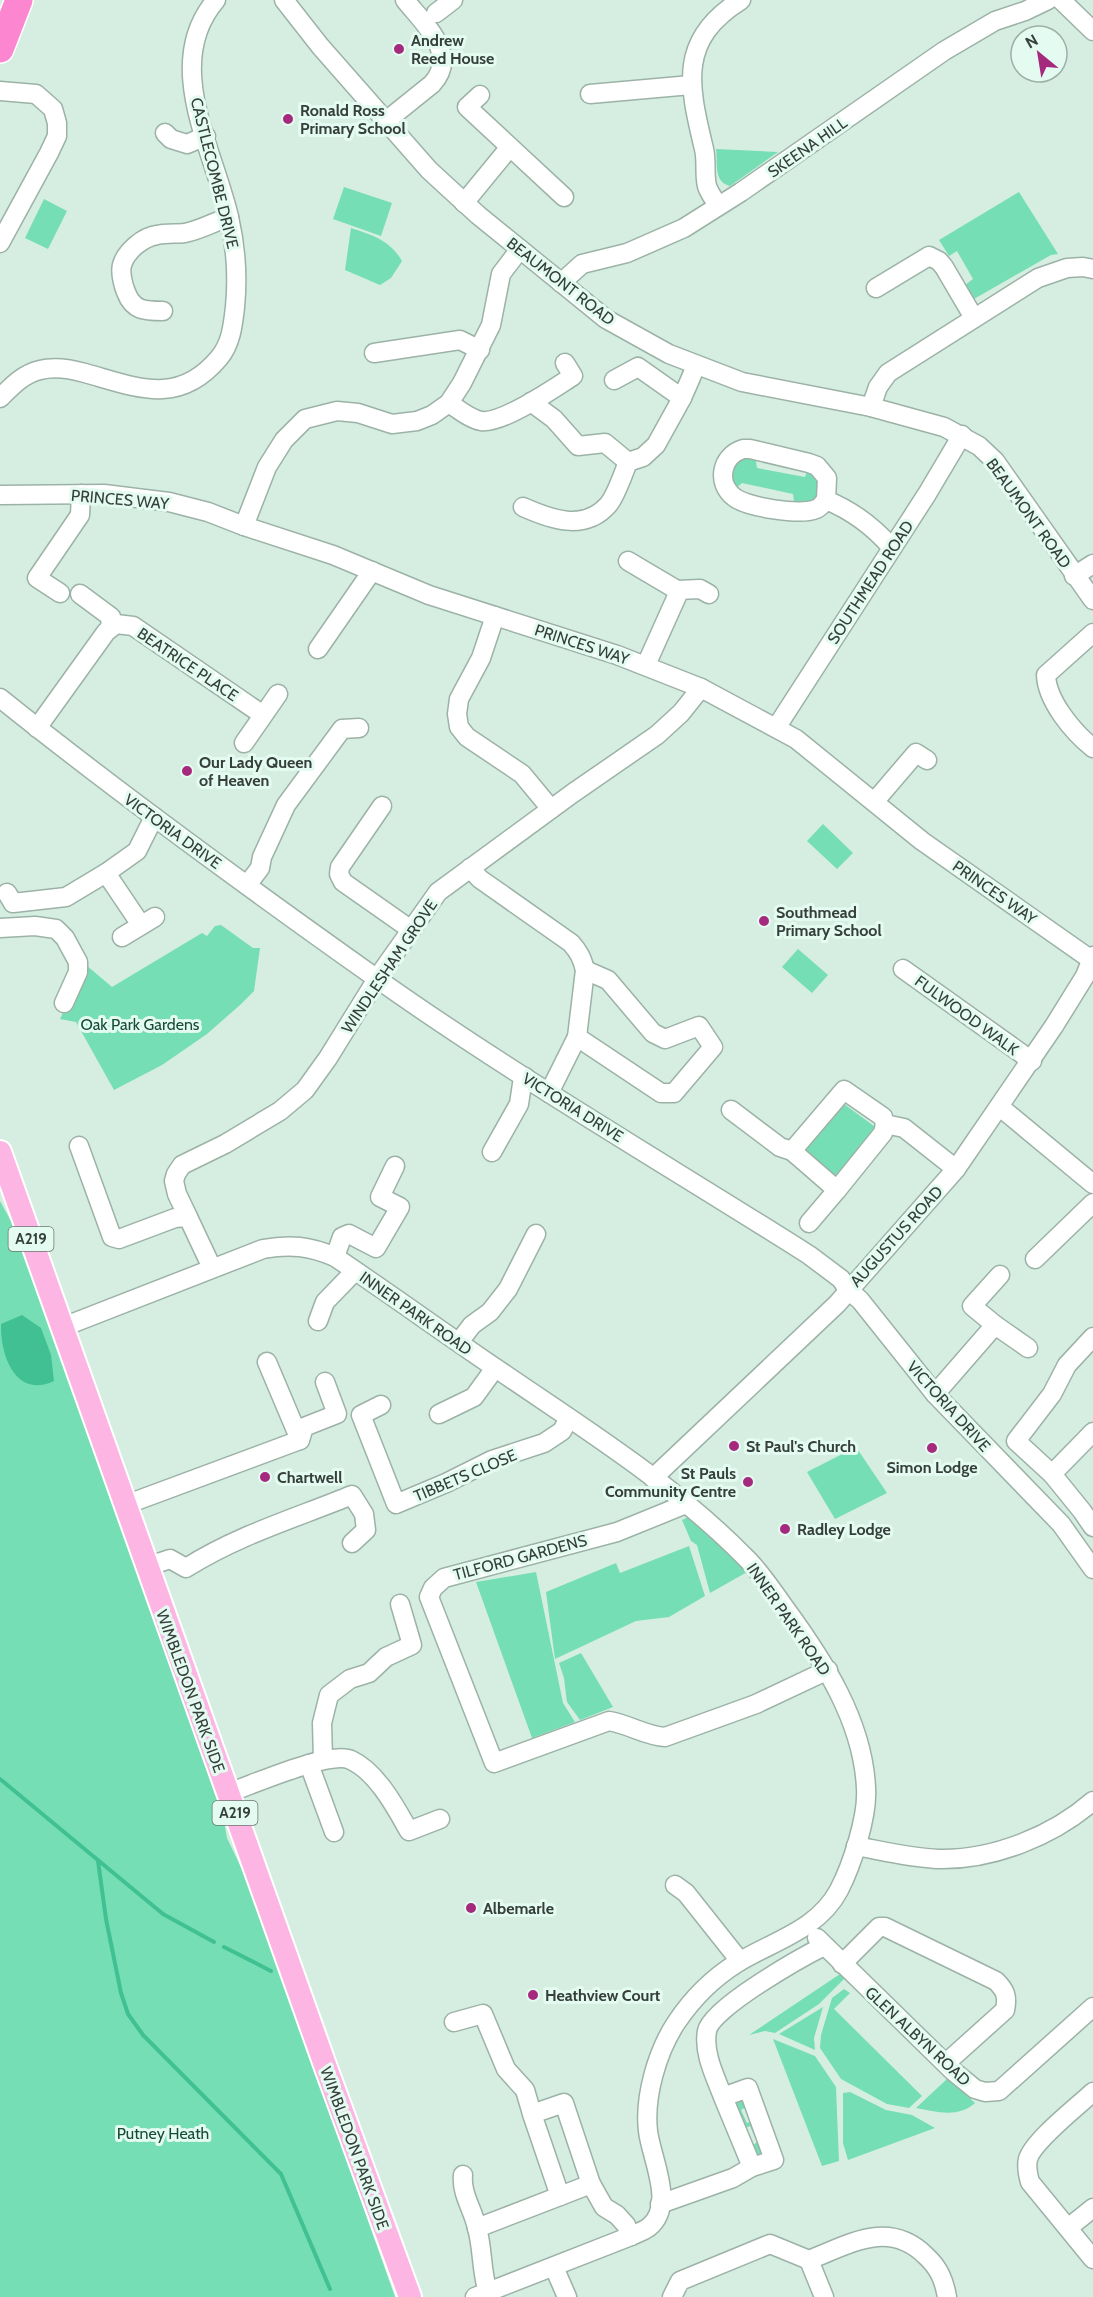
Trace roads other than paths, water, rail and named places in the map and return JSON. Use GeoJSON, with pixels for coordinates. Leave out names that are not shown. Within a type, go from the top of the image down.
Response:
{"type":"FeatureCollection","features":[{"type":"Feature","properties":{"kind":"highway"},"geometry":{"type":"LineString","coordinates":[[0,49],[19,0]]}},
{"type":"Feature","properties":{"kind":"main road","name":"WIMBLEDON PARK SIDE"},"geometry":{"type":"LineString","coordinates":[[0,1152],[146,1567],[410,2297]]}},
{"type":"Feature","properties":{"kind":"street","name":"CASTLECOMBE DRIVE"},"geometry":{"type":"LineString","coordinates":[[0,398],[20,378],[41,369],[67,369],[153,391],[173,389],[197,378],[223,353],[233,324],[237,268],[229,217],[196,100],[190,60],[201,22],[216,0]]}},
{"type":"Feature","properties":{"kind":"street","name":"BEAUMONT ROAD"},"geometry":{"type":"LineString","coordinates":[[284,0],[320,46],[429,170],[464,203],[606,319],[643,341],[696,366],[750,384],[872,407],[944,427],[962,435],[980,446],[995,461],[1093,600]]}},
{"type":"Feature","properties":{"kind":"street"},"geometry":{"type":"LineString","coordinates":[[386,121],[438,78],[442,64],[439,44],[405,0]]}},
{"type":"Feature","properties":{"kind":"street"},"geometry":{"type":"LineString","coordinates":[[436,13],[453,0]]}},
{"type":"Feature","properties":{"kind":"street"},"geometry":{"type":"LineString","coordinates":[[718,206],[707,185],[705,154],[691,85],[698,45],[707,29],[722,12],[741,0]]}},
{"type":"Feature","properties":{"kind":"street","name":"SKEENA HILL"},"geometry":{"type":"LineString","coordinates":[[561,283],[582,264],[645,247],[684,228],[750,187],[944,51],[995,21],[1048,0]]}},
{"type":"Feature","properties":{"kind":"street"},"geometry":{"type":"LineString","coordinates":[[1061,0],[1093,31]]}},
{"type":"Feature","properties":{"kind":"street"},"geometry":{"type":"LineString","coordinates":[[590,94],[691,85]]}},
{"type":"Feature","properties":{"kind":"street"},"geometry":{"type":"LineString","coordinates":[[0,91],[36,93],[52,109],[57,123],[57,136],[0,243]]}},
{"type":"Feature","properties":{"kind":"street"},"geometry":{"type":"LineString","coordinates":[[480,94],[468,107],[564,197]]}},
{"type":"Feature","properties":{"kind":"street"},"geometry":{"type":"LineString","coordinates":[[165,133],[171,139],[187,144],[206,136]]}},
{"type":"Feature","properties":{"kind":"street"},"geometry":{"type":"LineString","coordinates":[[464,203],[510,147]]}},
{"type":"Feature","properties":{"kind":"street"},"geometry":{"type":"LineString","coordinates":[[163,311],[144,311],[135,308],[130,302],[123,280],[122,265],[127,256],[136,245],[155,235],[185,233],[229,217]]}},
{"type":"Feature","properties":{"kind":"street"},"geometry":{"type":"LineString","coordinates":[[244,526],[267,467],[284,440],[305,419],[337,411],[358,413],[392,424],[417,421],[432,415],[449,403],[480,350],[491,325],[501,274],[520,249]]}},
{"type":"Feature","properties":{"kind":"street"},"geometry":{"type":"LineString","coordinates":[[876,288],[929,256],[939,261],[944,267],[974,318]]}},
{"type":"Feature","properties":{"kind":"street"},"geometry":{"type":"LineString","coordinates":[[872,407],[878,387],[888,373],[1038,278],[1067,268],[1093,269]]}},
{"type":"Feature","properties":{"kind":"street"},"geometry":{"type":"LineString","coordinates":[[374,353],[460,340],[480,350]]}},
{"type":"Feature","properties":{"kind":"street"},"geometry":{"type":"LineString","coordinates":[[449,403],[471,417],[482,421],[494,420],[531,402],[573,376],[565,363]]}},
{"type":"Feature","properties":{"kind":"street"},"geometry":{"type":"LineString","coordinates":[[523,507],[550,520],[570,522],[596,514],[609,504],[627,462],[643,457],[656,445],[682,398],[696,366]]}},
{"type":"Feature","properties":{"kind":"street"},"geometry":{"type":"LineString","coordinates":[[614,380],[638,367],[682,398]]}},
{"type":"Feature","properties":{"kind":"street"},"geometry":{"type":"LineString","coordinates":[[531,402],[554,419],[578,446],[605,443],[627,462]]}},
{"type":"Feature","properties":{"kind":"street","name":"SOUTHMEAD ROAD"},"geometry":{"type":"LineString","coordinates":[[776,728],[962,435]]}},
{"type":"Feature","properties":{"kind":"street"},"geometry":{"type":"LineString","coordinates":[[742,449],[809,463],[817,466],[827,478],[826,500],[816,509],[798,513],[746,502],[735,498],[727,488],[722,473],[724,465],[732,454],[742,449]]}},
{"type":"Feature","properties":{"kind":"street","name":"PRINCES WAY"},"geometry":{"type":"LineString","coordinates":[[0,493],[81,494],[139,498],[169,502],[208,512],[333,555],[429,595],[646,665],[701,688],[796,739],[932,848],[1093,959]]}},
{"type":"Feature","properties":{"kind":"street"},"geometry":{"type":"LineString","coordinates":[[60,593],[36,578],[80,515],[81,494]]}},
{"type":"Feature","properties":{"kind":"street"},"geometry":{"type":"LineString","coordinates":[[826,500],[857,514],[892,548]]}},
{"type":"Feature","properties":{"kind":"street"},"geometry":{"type":"LineString","coordinates":[[628,561],[677,590],[700,588],[709,594]]}},
{"type":"Feature","properties":{"kind":"street"},"geometry":{"type":"LineString","coordinates":[[1074,576],[1093,564]]}},
{"type":"Feature","properties":{"kind":"street"},"geometry":{"type":"LineString","coordinates":[[318,649],[372,571]]}},
{"type":"Feature","properties":{"kind":"street"},"geometry":{"type":"LineString","coordinates":[[646,665],[677,596],[677,590]]}},
{"type":"Feature","properties":{"kind":"street"},"geometry":{"type":"LineString","coordinates":[[37,728],[110,628],[111,617],[80,594]]}},
{"type":"Feature","properties":{"kind":"street"},"geometry":{"type":"LineString","coordinates":[[495,616],[481,658],[459,699],[457,714],[459,727],[467,737],[522,774],[551,809]]}},
{"type":"Feature","properties":{"kind":"street","name":"BEATRICE PLACE"},"geometry":{"type":"LineString","coordinates":[[110,628],[116,624],[133,626],[262,716]]}},
{"type":"Feature","properties":{"kind":"street"},"geometry":{"type":"LineString","coordinates":[[1093,633],[1046,675],[1047,686],[1062,715],[1093,748]]}},
{"type":"Feature","properties":{"kind":"street","name":"WINDLESHAM GROVE"},"geometry":{"type":"LineString","coordinates":[[212,1268],[177,1194],[174,1181],[182,1165],[225,1144],[280,1111],[305,1090],[410,929],[438,892],[657,735],[681,713],[701,688]]}},
{"type":"Feature","properties":{"kind":"street"},"geometry":{"type":"LineString","coordinates":[[244,743],[278,694]]}},
{"type":"Feature","properties":{"kind":"street","name":"VICTORIA DRIVE"},"geometry":{"type":"LineString","coordinates":[[0,698],[96,775],[377,979],[525,1077],[809,1255],[841,1279],[935,1394],[1061,1524],[1093,1569]]}},
{"type":"Feature","properties":{"kind":"street"},"geometry":{"type":"LineString","coordinates":[[247,885],[260,868],[261,857],[286,805],[342,729],[359,728]]}},
{"type":"Feature","properties":{"kind":"street"},"geometry":{"type":"LineString","coordinates":[[874,801],[916,753],[927,760]]}},
{"type":"Feature","properties":{"kind":"street"},"geometry":{"type":"LineString","coordinates":[[382,806],[340,867],[339,874],[343,882],[410,929]]}},
{"type":"Feature","properties":{"kind":"street"},"geometry":{"type":"LineString","coordinates":[[7,893],[13,903],[66,897],[137,851],[154,818]]}},
{"type":"Feature","properties":{"kind":"street"},"geometry":{"type":"LineString","coordinates":[[470,868],[480,879],[571,943],[579,952],[585,970],[578,1037],[549,1092]]}},
{"type":"Feature","properties":{"kind":"street"},"geometry":{"type":"LineString","coordinates":[[106,873],[148,921],[122,938]]}},
{"type":"Feature","properties":{"kind":"street"},"geometry":{"type":"LineString","coordinates":[[0,928],[35,926],[56,929],[65,938],[78,962],[78,972],[64,1003]]}},
{"type":"Feature","properties":{"kind":"street","name":"AUGUSTUS ROAD"},"geometry":{"type":"LineString","coordinates":[[653,1478],[837,1304],[956,1169],[1032,1061],[1085,976],[1093,959]]}},
{"type":"Feature","properties":{"kind":"street","name":"FULWOOD WALK"},"geometry":{"type":"LineString","coordinates":[[903,969],[1032,1061]]}},
{"type":"Feature","properties":{"kind":"street"},"geometry":{"type":"LineString","coordinates":[[578,1037],[661,1093],[674,1093],[713,1047],[699,1026],[665,1039],[652,1033],[608,980],[585,970]]}},
{"type":"Feature","properties":{"kind":"street"},"geometry":{"type":"LineString","coordinates":[[492,1152],[519,1104],[525,1077]]}},
{"type":"Feature","properties":{"kind":"street"},"geometry":{"type":"LineString","coordinates":[[792,1151],[844,1090],[883,1117],[885,1124],[883,1133],[809,1223]]}},
{"type":"Feature","properties":{"kind":"street"},"geometry":{"type":"LineString","coordinates":[[1000,1107],[1093,1184]]}},
{"type":"Feature","properties":{"kind":"street"},"geometry":{"type":"LineString","coordinates":[[731,1110],[780,1147],[792,1151],[837,1190]]}},
{"type":"Feature","properties":{"kind":"street"},"geometry":{"type":"LineString","coordinates":[[885,1124],[904,1128],[956,1169]]}},
{"type":"Feature","properties":{"kind":"street"},"geometry":{"type":"LineString","coordinates":[[79,1146],[112,1237],[119,1239],[175,1218],[188,1217]]}},
{"type":"Feature","properties":{"kind":"street"},"geometry":{"type":"LineString","coordinates":[[335,1257],[342,1237],[349,1234],[376,1248],[399,1207],[380,1197],[395,1166]]}},
{"type":"Feature","properties":{"kind":"street"},"geometry":{"type":"LineString","coordinates":[[1035,1259],[1093,1203]]}},
{"type":"Feature","properties":{"kind":"street"},"geometry":{"type":"LineString","coordinates":[[459,1342],[472,1325],[490,1312],[508,1288],[536,1234]]}},
{"type":"Feature","properties":{"kind":"street","name":"INNER PARK ROAD"},"geometry":{"type":"LineString","coordinates":[[63,1327],[263,1249],[285,1245],[307,1246],[335,1257],[569,1418],[686,1504],[757,1569],[828,1670],[856,1734],[867,1789],[856,1846],[838,1892],[820,1913],[806,1926],[780,1942],[740,1961],[716,1978],[700,1992],[675,2025],[659,2060],[650,2094],[648,2130],[661,2184],[660,2204]]}},
{"type":"Feature","properties":{"kind":"street"},"geometry":{"type":"LineString","coordinates":[[318,1321],[325,1302],[356,1271]]}},
{"type":"Feature","properties":{"kind":"street"},"geometry":{"type":"LineString","coordinates":[[1000,1275],[972,1306],[1028,1348]]}},
{"type":"Feature","properties":{"kind":"street"},"geometry":{"type":"LineString","coordinates":[[935,1394],[995,1325]]}},
{"type":"Feature","properties":{"kind":"street"},"geometry":{"type":"LineString","coordinates":[[988,1449],[1016,1441],[1052,1394],[1067,1365],[1093,1338]]}},
{"type":"Feature","properties":{"kind":"street"},"geometry":{"type":"LineString","coordinates":[[267,1362],[300,1440]]}},
{"type":"Feature","properties":{"kind":"street"},"geometry":{"type":"LineString","coordinates":[[439,1414],[474,1397],[495,1368]]}},
{"type":"Feature","properties":{"kind":"street"},"geometry":{"type":"LineString","coordinates":[[300,1440],[304,1427],[337,1414],[325,1382]]}},
{"type":"Feature","properties":{"kind":"street","name":"TIBBETS CLOSE"},"geometry":{"type":"LineString","coordinates":[[381,1406],[361,1415],[396,1504],[492,1460],[544,1443],[562,1431],[569,1418]]}},
{"type":"Feature","properties":{"kind":"street"},"geometry":{"type":"LineString","coordinates":[[1052,1474],[1093,1432]]}},
{"type":"Feature","properties":{"kind":"street"},"geometry":{"type":"LineString","coordinates":[[125,1505],[300,1440]]}},
{"type":"Feature","properties":{"kind":"street"},"geometry":{"type":"LineString","coordinates":[[1016,1441],[1088,1508],[1093,1527]]}},
{"type":"Feature","properties":{"kind":"street"},"geometry":{"type":"LineString","coordinates":[[146,1567],[170,1559],[186,1568],[274,1524],[352,1495],[364,1514],[366,1530],[352,1543]]}},
{"type":"Feature","properties":{"kind":"street","name":"TILFORD GARDENS"},"geometry":{"type":"LineString","coordinates":[[686,1504],[617,1532],[579,1540],[531,1556],[444,1578],[433,1588],[429,1597],[494,1763],[609,1721],[665,1737],[756,1704],[828,1670]]}},
{"type":"Feature","properties":{"kind":"street"},"geometry":{"type":"LineString","coordinates":[[334,1832],[316,1762],[329,1695],[350,1679],[369,1673],[386,1657],[412,1645],[400,1604]]}},
{"type":"Feature","properties":{"kind":"street"},"geometry":{"type":"LineString","coordinates":[[228,1793],[316,1762],[350,1760],[369,1774],[385,1791],[409,1831],[440,1819]]}},
{"type":"Feature","properties":{"kind":"street"},"geometry":{"type":"LineString","coordinates":[[856,1846],[940,1859],[976,1856],[1017,1844],[1054,1829],[1093,1801]]}},
{"type":"Feature","properties":{"kind":"street"},"geometry":{"type":"LineString","coordinates":[[675,1885],[686,1893],[740,1961]]}},
{"type":"Feature","properties":{"kind":"street","name":"GLEN ALBYN ROAD"},"geometry":{"type":"LineString","coordinates":[[806,1926],[945,2063],[975,2089],[985,2092],[999,2091],[1093,2007]]}},
{"type":"Feature","properties":{"kind":"street"},"geometry":{"type":"LineString","coordinates":[[842,1964],[879,1927],[885,1927],[996,1981],[1004,1990],[1007,2000],[1005,2010],[945,2063]]}},
{"type":"Feature","properties":{"kind":"street"},"geometry":{"type":"LineString","coordinates":[[752,2167],[705,2047],[707,2028],[713,2019],[750,1990],[824,1946]]}},
{"type":"Feature","properties":{"kind":"street"},"geometry":{"type":"LineString","coordinates":[[454,2022],[483,2014],[506,2069],[525,2090],[560,2196]]}},
{"type":"Feature","properties":{"kind":"street"},"geometry":{"type":"LineString","coordinates":[[463,2175],[462,2187],[477,2228],[483,2275],[482,2294],[631,2236],[650,2226],[656,2218],[660,2204],[733,2178],[752,2167],[774,2160],[748,2088],[723,2097]]}},
{"type":"Feature","properties":{"kind":"street"},"geometry":{"type":"LineString","coordinates":[[1093,2092],[1035,2145],[1028,2158],[1027,2170],[1030,2182],[1093,2259]]}},
{"type":"Feature","properties":{"kind":"street"},"geometry":{"type":"LineString","coordinates":[[532,2114],[564,2103],[591,2184],[604,2207],[617,2215],[626,2225],[631,2236]]}},
{"type":"Feature","properties":{"kind":"street"},"geometry":{"type":"LineString","coordinates":[[477,2228],[591,2184]]}},
{"type":"Feature","properties":{"kind":"street"},"geometry":{"type":"LineString","coordinates":[[1068,2228],[1093,2208]]}},
{"type":"Feature","properties":{"kind":"street"},"geometry":{"type":"LineString","coordinates":[[672,2297],[680,2281],[770,2244],[809,2260],[865,2238],[883,2235],[900,2238],[916,2246],[934,2263],[944,2280],[947,2297]]}},
{"type":"Feature","properties":{"kind":"street"},"geometry":{"type":"LineString","coordinates":[[809,2260],[824,2297]]}},
{"type":"Feature","properties":{"kind":"street"},"geometry":{"type":"LineString","coordinates":[[554,2267],[567,2297]]}},
{"type":"Feature","properties":{"kind":"waterway"},"geometry":{"type":"LineString","coordinates":[[0,1779],[163,1914],[214,1942]]}},
{"type":"Feature","properties":{"kind":"waterway"},"geometry":{"type":"LineString","coordinates":[[98,1861],[106,1919],[121,1993],[128,2014],[143,2035],[281,2174],[330,2289]]}},
{"type":"Feature","properties":{"kind":"waterway"},"geometry":{"type":"LineString","coordinates":[[224,1947],[271,1971]]}},
{"type":"Feature","properties":{"kind":"place","name":"Andrew Reed House"},"geometry":{"type":"Point","coordinates":[399,49]}},
{"type":"Feature","properties":{"kind":"place","name":"Ronald Ross Primary School"},"geometry":{"type":"Point","coordinates":[288,119]}},
{"type":"Feature","properties":{"kind":"place","name":"Our Lady Queen of Heaven"},"geometry":{"type":"Point","coordinates":[187,771]}},
{"type":"Feature","properties":{"kind":"place","name":"Southmead Primary School"},"geometry":{"type":"Point","coordinates":[764,921]}},
{"type":"Feature","properties":{"kind":"place","name":"St Paul's Church"},"geometry":{"type":"Point","coordinates":[734,1446]}},
{"type":"Feature","properties":{"kind":"place","name":"Simon Lodge"},"geometry":{"type":"Point","coordinates":[932,1448]}},
{"type":"Feature","properties":{"kind":"place","name":"Chartwell"},"geometry":{"type":"Point","coordinates":[265,1477]}},
{"type":"Feature","properties":{"kind":"place","name":"St Pauls Community Centre"},"geometry":{"type":"Point","coordinates":[748,1482]}},
{"type":"Feature","properties":{"kind":"place","name":"Radley Lodge"},"geometry":{"type":"Point","coordinates":[785,1529]}},
{"type":"Feature","properties":{"kind":"place","name":"Albemarle"},"geometry":{"type":"Point","coordinates":[471,1908]}},
{"type":"Feature","properties":{"kind":"place","name":"Heathview Court"},"geometry":{"type":"Point","coordinates":[533,1995]}},
{"type":"Feature","properties":{"kind":"park label","name":"Oak Park Gardens"},"geometry":{"type":"Point","coordinates":[140,1024]}},
{"type":"Feature","properties":{"kind":"park label","name":"Putney Heath"},"geometry":{"type":"Point","coordinates":[163,2133]}}]}
